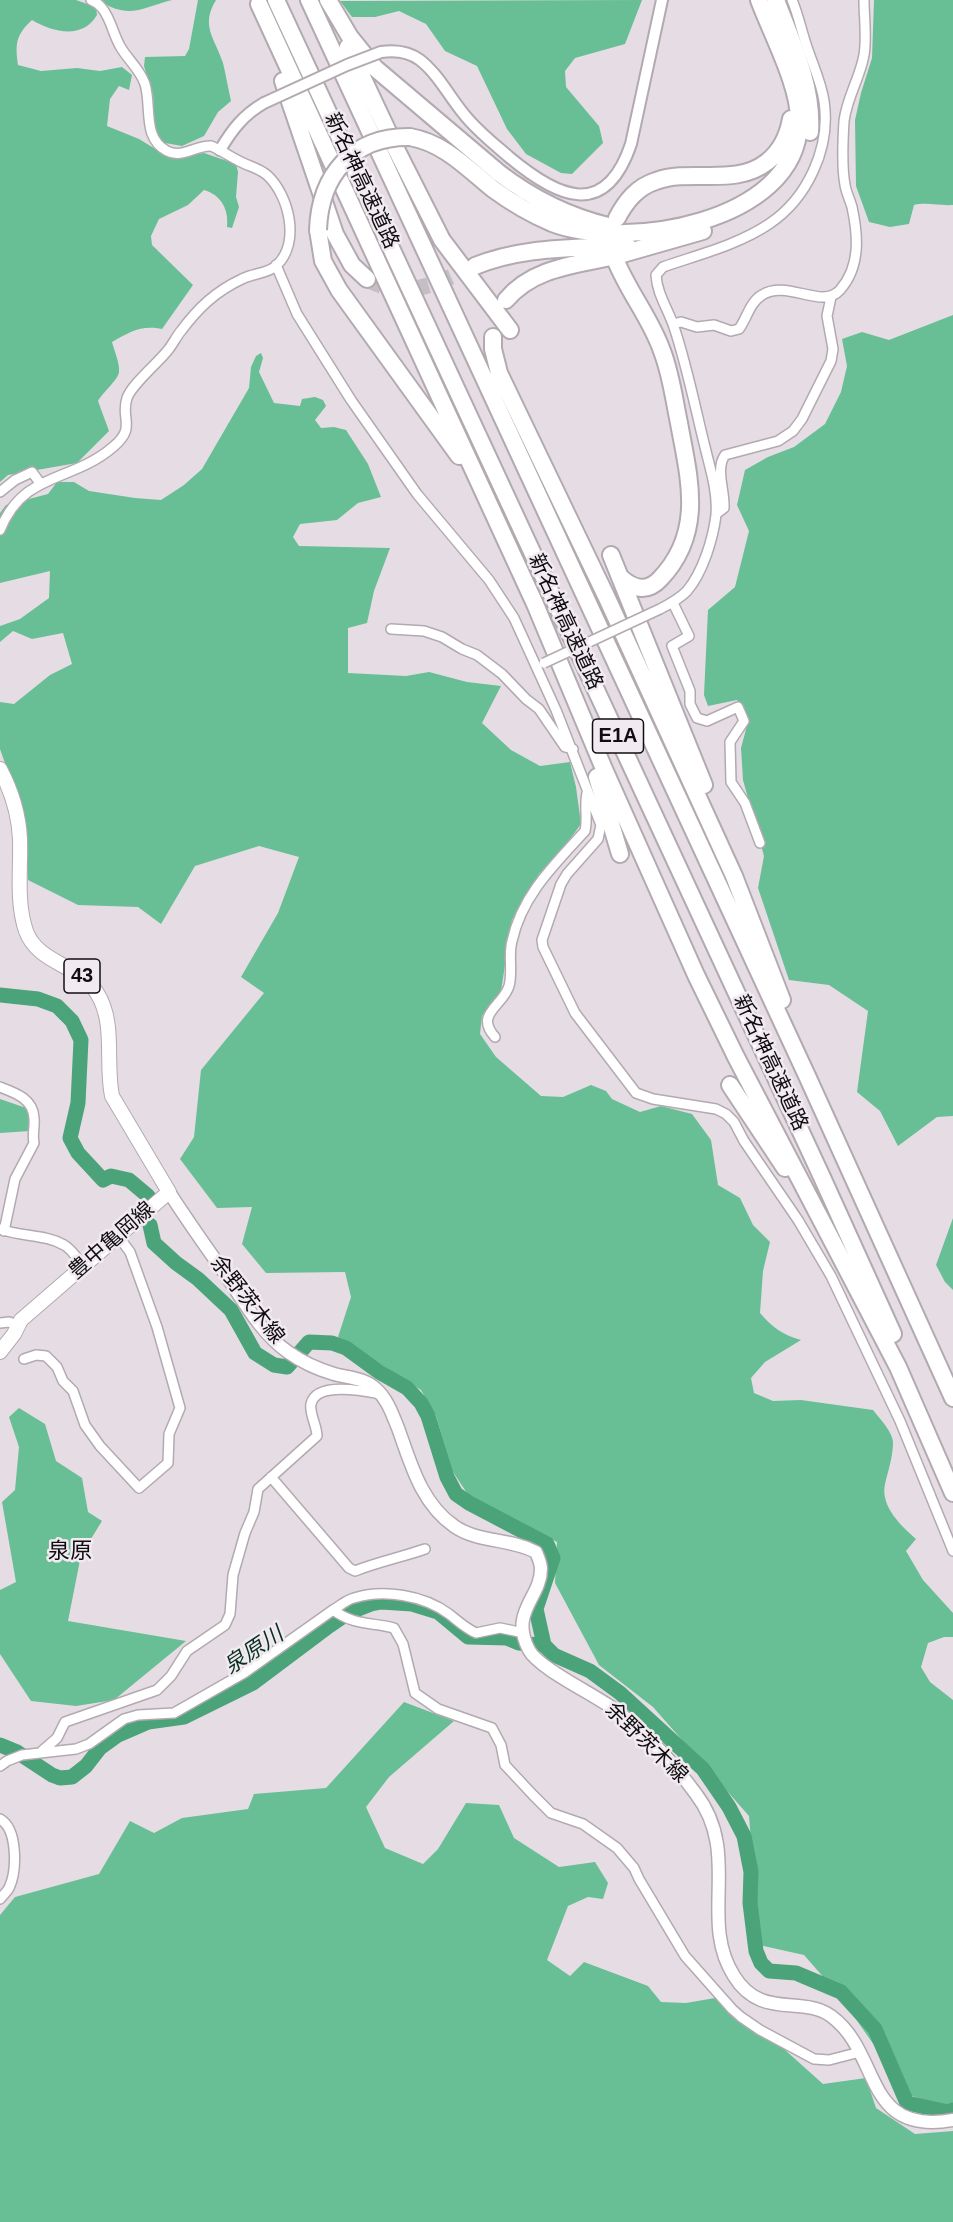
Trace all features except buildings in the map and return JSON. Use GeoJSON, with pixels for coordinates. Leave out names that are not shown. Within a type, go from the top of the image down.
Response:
{"type":"FeatureCollection","features":[{"type":"Feature","properties":{"kind":"highway","name":"新名神高速道路"},"geometry":{"type":"LineString","coordinates":[[276,0],[821,1175],[896,1340],[953,1476]]}},
{"type":"Feature","properties":{"kind":"highway","name":"新名神高速道路"},"geometry":{"type":"LineString","coordinates":[[309,0],[808,1078],[953,1398]]}},
{"type":"Feature","properties":{"kind":"highway"},"geometry":{"type":"LineString","coordinates":[[327,0],[350,37],[375,68],[517,187],[552,208],[591,222],[667,234]]}},
{"type":"Feature","properties":{"kind":"highway"},"geometry":{"type":"LineString","coordinates":[[327,0],[397,151],[442,240],[510,330]]}},
{"type":"Feature","properties":{"kind":"highway"},"geometry":{"type":"LineString","coordinates":[[506,300],[521,284],[543,273],[667,234],[739,207],[760,194],[778,178],[794,152],[799,113],[790,78],[759,0]]}},
{"type":"Feature","properties":{"kind":"highway"},"geometry":{"type":"LineString","coordinates":[[475,266],[507,255],[541,249],[667,234],[730,222],[760,207],[783,188],[800,163],[809,135],[810,105],[802,72],[776,0]]}},
{"type":"Feature","properties":{"kind":"highway"},"geometry":{"type":"LineString","coordinates":[[259,2],[264,27],[334,234],[352,265],[367,279]]}},
{"type":"Feature","properties":{"kind":"highway"},"geometry":{"type":"LineString","coordinates":[[259,2],[492,510],[696,975],[736,1057],[898,1367],[953,1493]]}},
{"type":"Feature","properties":{"kind":"highway"},"geometry":{"type":"LineString","coordinates":[[617,218],[633,195],[656,181],[683,176],[737,175],[750,172],[772,158],[781,149],[790,124],[792,96],[790,78]]}},
{"type":"Feature","properties":{"kind":"highway"},"geometry":{"type":"LineString","coordinates":[[492,510],[453,446],[334,283],[323,261],[318,230],[318,215],[326,189],[342,164],[354,152],[380,139],[410,137],[422,139],[447,151],[509,200],[555,224],[586,232],[667,234]]}},
{"type":"Feature","properties":{"kind":"highway"},"geometry":{"type":"LineString","coordinates":[[616,261],[623,280],[662,351],[676,408],[692,497],[687,528],[679,551],[668,571],[657,582],[649,587],[641,588],[634,587],[620,577]]}},
{"type":"Feature","properties":{"kind":"highway"},"geometry":{"type":"LineString","coordinates":[[493,337],[495,361],[501,378],[608,598],[735,876]]}},
{"type":"Feature","properties":{"kind":"highway"},"geometry":{"type":"LineString","coordinates":[[611,555],[711,801],[735,876],[784,1005],[803,1043],[808,1078]]}},
{"type":"Feature","properties":{"kind":"highway"},"geometry":{"type":"LineString","coordinates":[[571,688],[620,854]]}},
{"type":"Feature","properties":{"kind":"highway"},"geometry":{"type":"LineString","coordinates":[[730,1085],[830,1233]]}},
{"type":"Feature","properties":{"kind":"main road","name":"豊中亀岡線"},"geometry":{"type":"LineString","coordinates":[[0,769],[17,816],[20,837],[21,901],[26,931],[43,955],[84,978],[96,990],[108,1021],[109,1079],[112,1096],[169,1192],[21,1320],[14,1334],[0,1352]]}},
{"type":"Feature","properties":{"kind":"main road","name":"余野茨木線"},"geometry":{"type":"LineString","coordinates":[[169,1192],[269,1336],[288,1352],[320,1370],[361,1380],[374,1386],[382,1394]]}},
{"type":"Feature","properties":{"kind":"main road"},"geometry":{"type":"LineString","coordinates":[[382,1394],[391,1411],[416,1479],[428,1499],[443,1516],[468,1534],[522,1545],[536,1552],[542,1570],[523,1620],[526,1640]]}},
{"type":"Feature","properties":{"kind":"main road","name":"余野茨木線"},"geometry":{"type":"LineString","coordinates":[[526,1640],[538,1662],[598,1697],[645,1736],[705,1806],[718,1843],[720,1868],[718,1916],[721,1941],[734,1977],[747,1991],[762,2001],[783,2006],[812,2008],[829,2014],[842,2026],[860,2052],[884,2102],[896,2111],[910,2119],[926,2122],[953,2121]]}},
{"type":"Feature","properties":{"kind":"street"},"geometry":{"type":"LineString","coordinates":[[0,530],[5,517],[21,496],[40,483],[95,460],[123,438],[128,426],[126,407],[129,393],[168,350],[198,309],[232,284],[245,277],[266,272],[276,265],[289,243],[291,230],[280,192],[265,174],[220,150],[203,146],[183,154],[176,154],[168,152],[157,143],[151,134],[145,82],[120,47],[104,9],[91,0]]}},
{"type":"Feature","properties":{"kind":"street"},"geometry":{"type":"LineString","coordinates":[[220,150],[231,131],[251,110],[347,65],[381,52],[399,51],[419,59],[463,114],[483,135],[514,161],[559,191],[584,195],[602,188],[611,181],[620,171],[626,159],[662,0]]}},
{"type":"Feature","properties":{"kind":"street"},"geometry":{"type":"LineString","coordinates":[[540,665],[673,603],[687,591],[697,575],[716,514],[712,480],[683,357],[673,324],[657,285],[656,275],[663,267],[729,244],[767,225],[789,209],[804,188],[815,166],[822,146],[825,125],[824,102],[819,80],[792,0]]}},
{"type":"Feature","properties":{"kind":"street"},"geometry":{"type":"LineString","coordinates":[[716,514],[724,508],[724,488],[720,467],[725,455],[778,441],[793,431],[802,419],[831,361],[833,350],[827,316],[831,297],[847,280],[856,257],[858,235],[845,185],[844,121],[850,94],[864,57],[864,0]]}},
{"type":"Feature","properties":{"kind":"street"},"geometry":{"type":"LineString","coordinates":[[276,265],[297,314],[326,362],[417,494],[489,580],[514,618],[540,665],[601,825],[598,839],[561,884],[542,940],[543,947],[575,1013],[636,1093],[653,1099],[716,1109],[726,1114],[734,1122],[744,1141],[798,1220],[831,1276],[900,1421],[953,1551]]}},
{"type":"Feature","properties":{"kind":"street"},"geometry":{"type":"LineString","coordinates":[[673,324],[681,322],[697,327],[714,325],[731,331],[739,329],[755,301],[762,294],[782,290],[831,297]]}},
{"type":"Feature","properties":{"kind":"street"},"geometry":{"type":"LineString","coordinates":[[0,492],[15,480],[32,472],[40,483]]}},
{"type":"Feature","properties":{"kind":"street"},"geometry":{"type":"LineString","coordinates":[[673,603],[688,636],[672,646],[690,691],[690,704],[698,718],[707,721],[738,707],[744,721],[730,742],[731,782],[745,803],[760,843]]}},
{"type":"Feature","properties":{"kind":"street"},"geometry":{"type":"LineString","coordinates":[[391,629],[424,631],[442,637],[477,655],[539,709],[565,747],[573,749]]}},
{"type":"Feature","properties":{"kind":"street"},"geometry":{"type":"LineString","coordinates":[[495,1037],[487,1023],[489,1015],[509,987],[511,944],[515,928],[543,876],[585,831],[584,806],[588,793]]}},
{"type":"Feature","properties":{"kind":"street"},"geometry":{"type":"LineString","coordinates":[[0,1087],[21,1095],[33,1106],[34,1120],[32,1135],[34,1143],[15,1179],[2,1230],[13,1234],[43,1237],[66,1245],[83,1266]]}},
{"type":"Feature","properties":{"kind":"street"},"geometry":{"type":"LineString","coordinates":[[24,1359],[36,1355],[46,1356],[57,1367],[63,1381],[73,1391],[85,1425],[100,1446],[139,1488],[168,1463],[169,1434],[180,1408],[157,1327],[130,1252],[118,1236]]}},
{"type":"Feature","properties":{"kind":"street"},"geometry":{"type":"LineString","coordinates":[[0,1323],[9,1322],[18,1325]]}},
{"type":"Feature","properties":{"kind":"street"},"geometry":{"type":"LineString","coordinates":[[42,1751],[57,1738],[65,1722],[157,1690],[171,1676],[187,1652],[225,1625],[230,1614],[232,1575],[254,1512],[258,1489],[317,1436],[317,1428],[310,1406],[313,1398],[322,1391],[337,1389],[364,1390],[382,1394]]}},
{"type":"Feature","properties":{"kind":"street"},"geometry":{"type":"LineString","coordinates":[[271,1477],[349,1568],[355,1571],[425,1549]]}},
{"type":"Feature","properties":{"kind":"street"},"geometry":{"type":"LineString","coordinates":[[0,1766],[22,1755],[76,1749],[89,1744],[124,1719],[138,1715],[174,1713],[244,1673],[352,1599],[378,1594],[417,1599],[449,1614],[461,1625],[476,1633],[500,1628],[526,1640]]}},
{"type":"Feature","properties":{"kind":"street"},"geometry":{"type":"LineString","coordinates":[[333,1610],[357,1623],[394,1628],[403,1644],[415,1693],[438,1709],[492,1728],[501,1745],[505,1764],[550,1812],[583,1824],[618,1848],[634,1868],[685,1956],[732,2010],[760,2030],[814,2059],[829,2060],[860,2052]]}},
{"type":"Feature","properties":{"kind":"street"},"geometry":{"type":"LineString","coordinates":[[0,1819],[5,1822],[12,1839],[15,1867],[9,1889],[0,1899]]}},
{"type":"Feature","properties":{"kind":"green space"},"geometry":{"type":"Polygon","coordinates":[[[0,0],[76,0],[96,7],[97,15],[91,23],[76,31],[49,28],[32,20],[18,40],[18,65],[41,71],[77,68],[100,71],[122,67],[132,75],[129,90],[119,86],[110,99],[107,126],[139,139],[170,158],[204,153],[236,164],[238,172],[236,197],[239,207],[232,228],[227,227],[227,214],[223,204],[215,195],[204,190],[188,205],[159,219],[151,236],[152,245],[193,285],[162,329],[142,329],[130,332],[112,342],[119,372],[98,401],[109,431],[77,463],[8,475],[0,482],[0,0]]]}},
{"type":"Feature","properties":{"kind":"green space"},"geometry":{"type":"Polygon","coordinates":[[[98,0],[172,0],[143,9],[127,11],[118,10],[98,0]]]}},
{"type":"Feature","properties":{"kind":"green space"},"geometry":{"type":"Polygon","coordinates":[[[198,0],[216,0],[209,17],[210,32],[223,63],[231,101],[218,112],[204,136],[182,146],[165,143],[155,130],[153,94],[144,66],[145,57],[185,56],[189,49],[198,0]]]}},
{"type":"Feature","properties":{"kind":"green space"},"geometry":{"type":"Polygon","coordinates":[[[642,0],[625,44],[575,58],[565,71],[566,87],[599,126],[603,143],[572,174],[561,173],[526,154],[507,129],[477,66],[445,51],[426,24],[399,11],[375,17],[352,17],[340,1],[642,0]]]}},
{"type":"Feature","properties":{"kind":"green space"},"geometry":{"type":"Polygon","coordinates":[[[874,0],[953,0],[953,205],[914,205],[909,224],[890,227],[869,222],[856,186],[855,120],[872,58],[874,0]]]}},
{"type":"Feature","properties":{"kind":"green space"},"geometry":{"type":"Polygon","coordinates":[[[953,315],[953,1116],[937,1117],[898,1146],[880,1111],[857,1092],[868,1011],[829,985],[789,980],[758,888],[764,856],[743,780],[741,748],[749,718],[737,700],[708,706],[704,695],[708,610],[735,587],[749,531],[737,505],[745,470],[768,457],[794,447],[825,424],[841,392],[847,366],[842,339],[862,332],[889,340],[953,315]]]}},
{"type":"Feature","properties":{"kind":"green space"},"geometry":{"type":"Polygon","coordinates":[[[261,353],[263,358],[259,372],[274,403],[300,406],[302,399],[315,397],[323,400],[326,406],[315,420],[321,428],[334,427],[346,430],[368,464],[381,497],[358,503],[337,520],[300,524],[293,537],[299,546],[390,548],[374,591],[367,623],[348,628],[348,673],[406,676],[429,672],[467,682],[501,686],[482,723],[511,750],[540,766],[570,762],[581,824],[539,874],[512,920],[501,991],[482,1016],[480,1034],[496,1057],[541,1096],[563,1097],[591,1085],[606,1091],[612,1099],[640,1112],[661,1106],[692,1114],[711,1140],[718,1185],[740,1198],[753,1225],[770,1242],[763,1271],[760,1313],[778,1330],[801,1340],[765,1362],[751,1378],[754,1393],[773,1401],[801,1400],[873,1410],[892,1438],[892,1453],[884,1492],[886,1500],[898,1522],[916,1539],[906,1551],[923,1580],[953,1613],[953,1637],[944,1637],[928,1643],[921,1667],[930,1682],[953,1700],[953,2107],[945,2107],[909,2095],[839,1995],[804,1955],[759,1945],[749,1816],[653,1707],[599,1665],[555,1583],[557,1542],[469,1496],[453,1472],[436,1416],[421,1390],[338,1337],[351,1297],[345,1272],[266,1273],[242,1244],[252,1207],[217,1208],[180,1159],[194,1137],[201,1070],[264,993],[241,977],[278,913],[299,857],[259,846],[195,866],[161,924],[138,907],[78,905],[28,880],[23,814],[0,749],[0,702],[14,704],[50,675],[72,664],[63,633],[32,639],[13,631],[0,642],[0,626],[20,619],[49,598],[50,571],[0,583],[0,513],[6,505],[48,494],[57,482],[74,482],[89,491],[161,500],[184,485],[202,469],[249,388],[251,367],[256,356],[261,353]]]}},
{"type":"Feature","properties":{"kind":"green space"},"geometry":{"type":"Polygon","coordinates":[[[0,1099],[35,1111],[30,1131],[0,1133],[0,1099]]]}},
{"type":"Feature","properties":{"kind":"green space"},"geometry":{"type":"Polygon","coordinates":[[[953,1218],[953,1290],[945,1282],[936,1265],[953,1218]]]}},
{"type":"Feature","properties":{"kind":"green space"},"geometry":{"type":"Polygon","coordinates":[[[19,1408],[45,1424],[56,1461],[82,1478],[88,1512],[102,1521],[81,1555],[68,1621],[186,1641],[114,1700],[76,1706],[31,1701],[0,1654],[0,1590],[16,1582],[2,1502],[15,1490],[19,1447],[9,1417],[19,1408]]]}},
{"type":"Feature","properties":{"kind":"green space"},"geometry":{"type":"Polygon","coordinates":[[[404,1702],[454,1721],[389,1777],[366,1807],[385,1848],[423,1864],[438,1849],[466,1803],[499,1805],[514,1838],[559,1867],[595,1862],[608,1883],[603,1899],[588,1897],[568,1906],[547,1960],[570,1976],[584,1962],[648,1986],[661,2002],[686,2003],[715,1998],[775,2041],[823,2084],[866,2078],[876,2108],[915,2134],[953,2131],[953,2222],[0,2222],[0,1915],[15,1897],[99,1874],[130,1821],[154,1833],[182,1818],[248,1809],[254,1794],[326,1788],[404,1702]]]}},
{"type":"Feature","properties":{"kind":"waterway"},"geometry":{"type":"LineString","coordinates":[[0,995],[38,999],[57,1006],[72,1021],[81,1040],[78,1103],[70,1138],[78,1153],[103,1180],[111,1176],[129,1180],[148,1196]]}},
{"type":"Feature","properties":{"kind":"waterway","name":"泉原川"},"geometry":{"type":"LineString","coordinates":[[150,1225],[154,1243],[231,1310],[255,1353],[274,1365],[287,1367],[309,1342],[332,1343],[346,1348],[379,1372],[407,1388],[421,1403],[428,1416],[447,1477],[456,1494],[547,1544],[553,1558],[536,1609],[544,1645],[554,1655],[590,1671],[620,1693],[703,1769],[729,1807],[744,1836],[751,1872],[750,1903],[756,1951],[761,1963],[769,1971],[796,1973],[841,1992],[875,2029],[907,2103],[948,2112],[953,2110]]}},
{"type":"Feature","properties":{"kind":"waterway","name":"泉原川"},"geometry":{"type":"LineString","coordinates":[[0,1745],[17,1752],[52,1775],[60,1778],[72,1777],[86,1766],[100,1748],[118,1735],[148,1722],[184,1717],[253,1683],[348,1613],[381,1602],[412,1604],[438,1612],[468,1637],[507,1638],[519,1643],[538,1645]]}},
{"type":"Feature","properties":{"kind":"tunnel"},"geometry":{"type":"LineString","coordinates":[[367,279],[381,286],[409,289],[435,283],[475,266]]}},
{"type":"Feature","properties":{"kind":"district","name":"泉原"},"geometry":{"type":"Point","coordinates":[70,1552]}}]}
